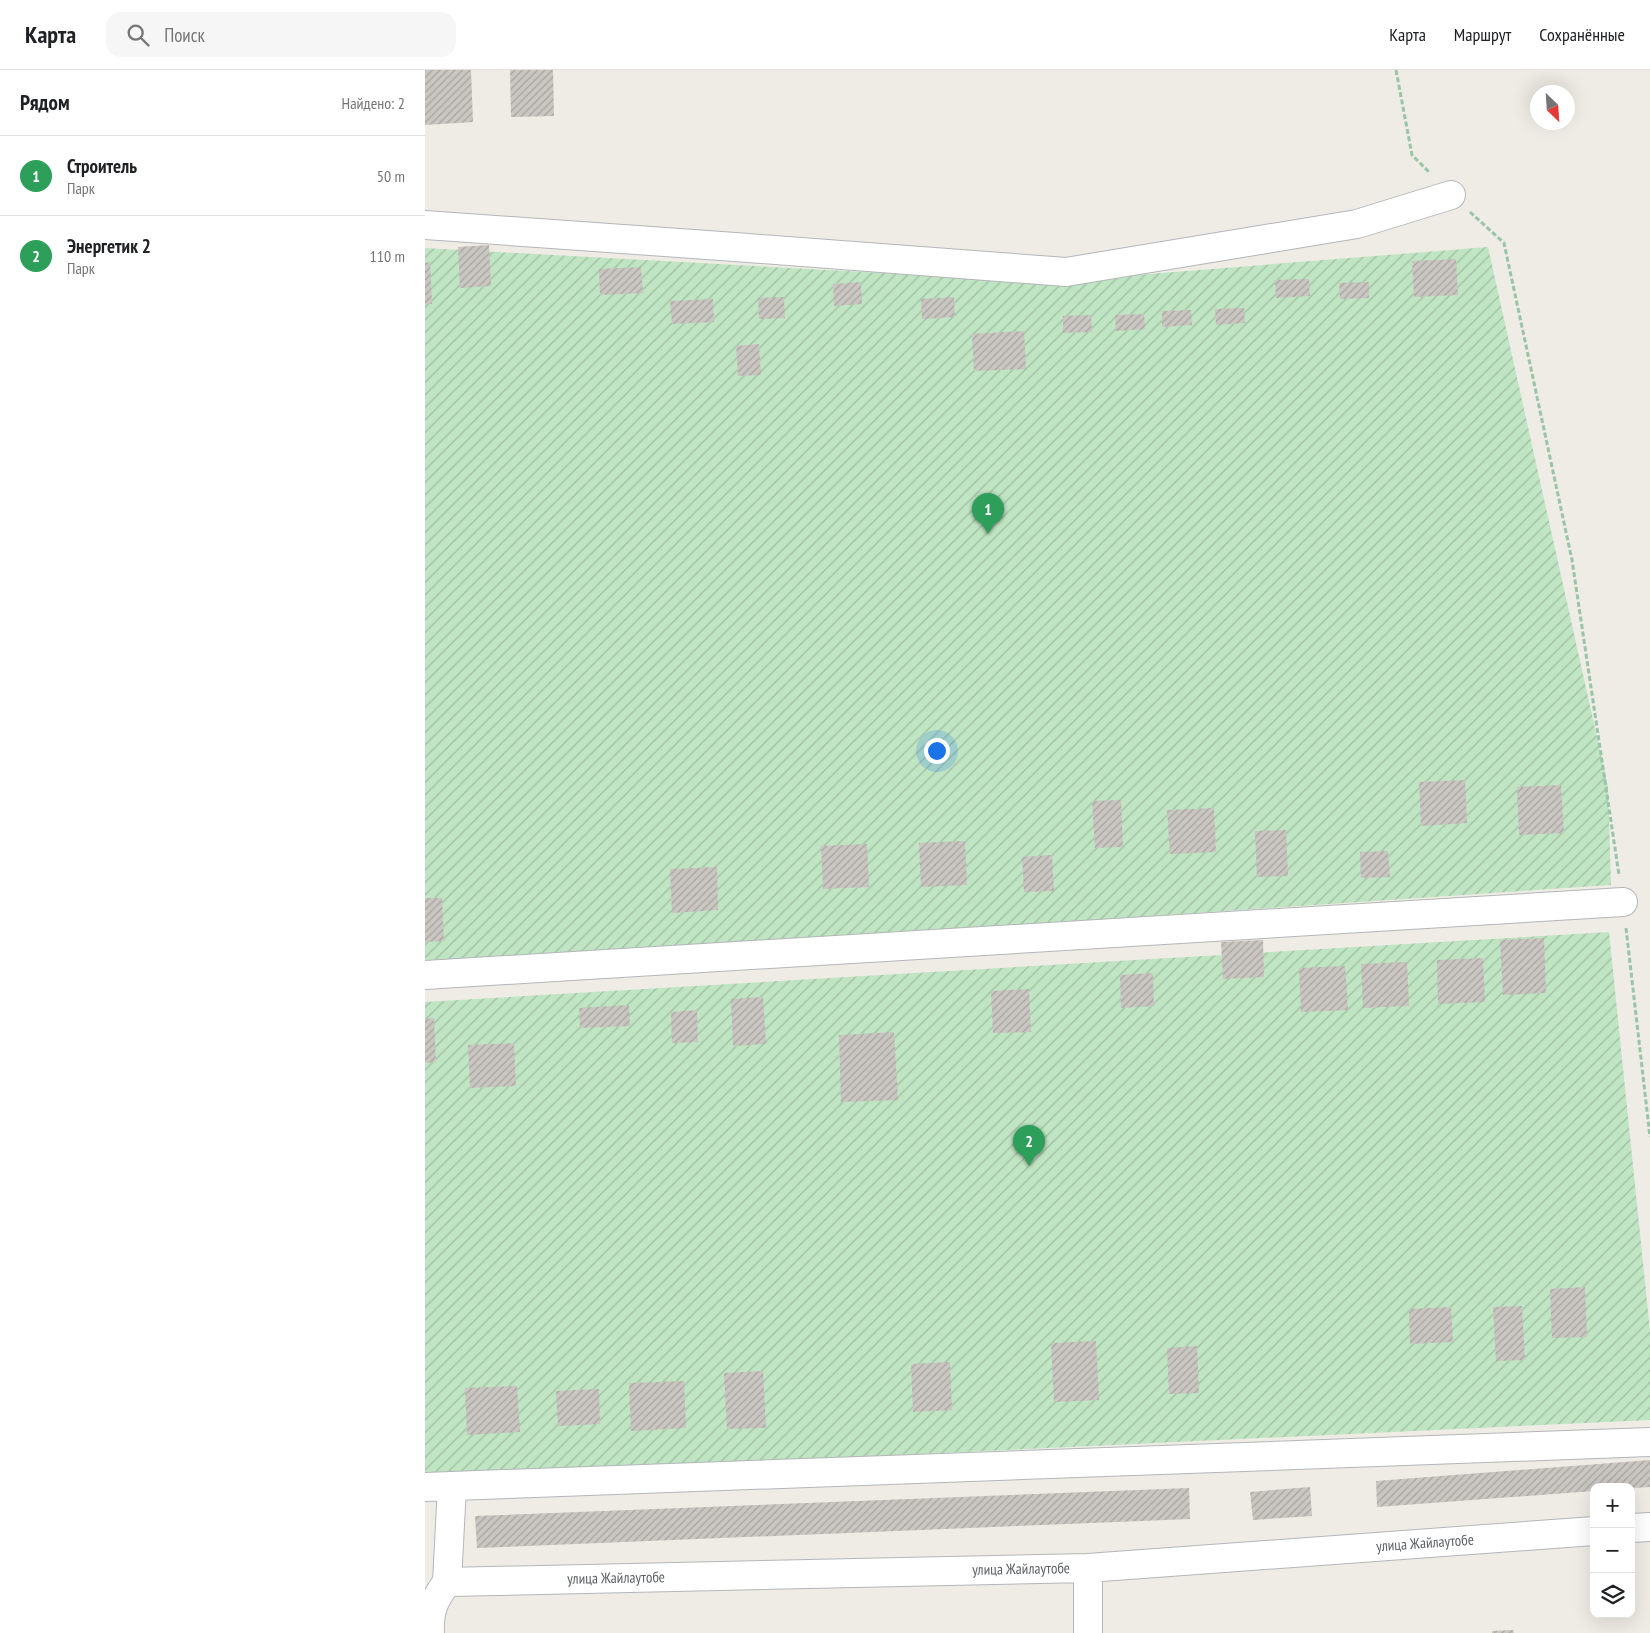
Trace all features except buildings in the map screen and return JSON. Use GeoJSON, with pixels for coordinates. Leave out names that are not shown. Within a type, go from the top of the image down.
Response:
{"type":"FeatureCollection","features":[{"type":"Feature","properties":{"kind":"street"},"geometry":{"type":"LineString","coordinates":[[425,225],[735,246],[1066,272],[1357,224],[1451,195]]}},
{"type":"Feature","properties":{"kind":"street"},"geometry":{"type":"LineString","coordinates":[[425,975],[1623,902]]}},
{"type":"Feature","properties":{"kind":"street"},"geometry":{"type":"LineString","coordinates":[[428,1627],[434,1600],[447,1582],[438,1486],[1650,1442]]}},
{"type":"Feature","properties":{"kind":"street"},"geometry":{"type":"LineString","coordinates":[[1635,1528],[1650,1527]]}},
{"type":"Feature","properties":{"kind":"street","name":"улица Жайлаутобе"},"geometry":{"type":"LineString","coordinates":[[447,1582],[1088,1568],[1590,1531]]}},
{"type":"Feature","properties":{"kind":"street"},"geometry":{"type":"LineString","coordinates":[[1088,1568],[1088,1633]]}},
{"type":"Feature","properties":{"kind":"path"},"geometry":{"type":"LineString","coordinates":[[1396,70],[1412,155],[1451,195],[1504,243],[1572,560],[1623,902],[1650,1137]]}},
{"type":"Feature","properties":{"kind":"green space"},"geometry":{"type":"Polygon","coordinates":[[[1488,247],[1608,787],[1611,885],[425,965],[425,248],[1048,282],[1488,247]]]}},
{"type":"Feature","properties":{"kind":"green space"},"geometry":{"type":"Polygon","coordinates":[[[1609,932],[1650,1331],[1650,1420],[425,1477],[425,1002],[1609,932]]]}},
{"type":"Feature","properties":{"kind":"place","name":"Строитель"},"geometry":{"type":"Point","coordinates":[988,534]}},
{"type":"Feature","properties":{"kind":"place","name":"Энергетик 2"},"geometry":{"type":"Point","coordinates":[1029,1166]}}]}
